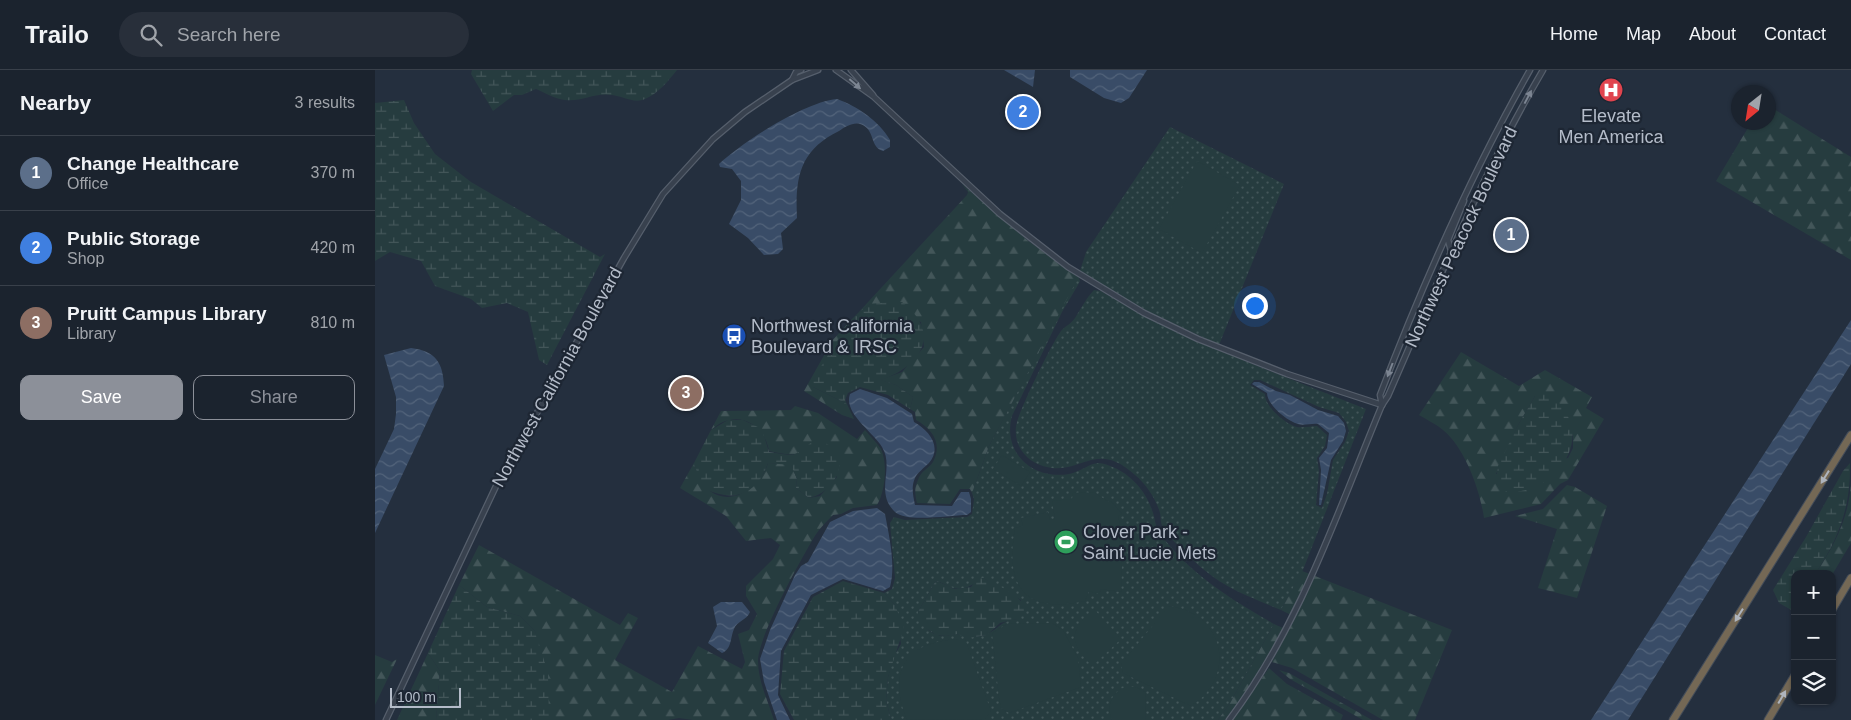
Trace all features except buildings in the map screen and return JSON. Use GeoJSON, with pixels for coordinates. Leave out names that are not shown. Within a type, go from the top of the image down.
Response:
{"type":"FeatureCollection","features":[{"type":"Feature","properties":{"kind":"highway"},"geometry":{"type":"LineString","coordinates":[[1673,720],[1851,435]]}},
{"type":"Feature","properties":{"kind":"highway"},"geometry":{"type":"LineString","coordinates":[[1836,603],[1851,578]]}},
{"type":"Feature","properties":{"kind":"highway"},"geometry":{"type":"LineString","coordinates":[[1768,720],[1791,682]]}},
{"type":"Feature","properties":{"kind":"street","name":"Northwest California Boulevard"},"geometry":{"type":"LineString","coordinates":[[792,80],[796,72],[801,70]]}},
{"type":"Feature","properties":{"kind":"street","name":"Northwest California Boulevard"},"geometry":{"type":"LineString","coordinates":[[386,720],[497,484],[624,258],[659,201],[713,139],[745,112],[792,80],[818,70]]}},
{"type":"Feature","properties":{"kind":"street"},"geometry":{"type":"LineString","coordinates":[[835,70],[874,97],[1000,214],[1068,267],[1144,313],[1198,339],[1287,374],[1382,404]]}},
{"type":"Feature","properties":{"kind":"street"},"geometry":{"type":"LineString","coordinates":[[851,70],[874,97]]}},
{"type":"Feature","properties":{"kind":"street","name":"Northwest Peacock Boulevard"},"geometry":{"type":"LineString","coordinates":[[1382,404],[1380,395],[1409,321],[1464,198],[1530,70]]}},
{"type":"Feature","properties":{"kind":"street","name":"Northwest Peacock Boulevard"},"geometry":{"type":"LineString","coordinates":[[1229,720],[1268,664],[1290,623],[1382,404],[1388,396],[1451,251],[1497,155],[1543,70]]}},
{"type":"Feature","properties":{"kind":"street"},"geometry":{"type":"LineString","coordinates":[[1451,251],[1448,240],[1463,208],[1464,198]]}},
{"type":"Feature","properties":{"kind":"green space"},"geometry":{"type":"Polygon","coordinates":[[[472,70],[677,70],[659,90],[641,100],[632,100],[606,94],[577,100],[565,100],[536,89],[522,95],[514,95],[493,111],[471,74],[472,70]]]}},
{"type":"Feature","properties":{"kind":"green space"},"geometry":{"type":"Polygon","coordinates":[[[404,100],[414,123],[435,154],[471,182],[600,257],[605,254],[547,365],[539,360],[528,312],[507,303],[482,308],[471,299],[435,286],[421,261],[390,252],[375,261],[375,103],[404,100]]]}},
{"type":"Feature","properties":{"kind":"green space"},"geometry":{"type":"Polygon","coordinates":[[[1776,110],[1851,157],[1851,260],[1716,181],[1747,130],[1776,130],[1776,110]]]}},
{"type":"Feature","properties":{"kind":"green space"},"geometry":{"type":"Polygon","coordinates":[[[1170,127],[1284,184],[1219,345],[1145,310],[1080,271],[1086,252],[1170,127]]]}},
{"type":"Feature","properties":{"kind":"green space"},"geometry":{"type":"Polygon","coordinates":[[[1197,161],[1240,185],[1202,253],[1159,229],[1197,161]]]}},
{"type":"Feature","properties":{"kind":"green space"},"geometry":{"type":"Polygon","coordinates":[[[962,184],[1027,240],[1078,277],[989,446],[972,493],[970,489],[960,489],[950,504],[917,503],[915,491],[917,483],[921,475],[933,462],[937,449],[936,443],[931,432],[916,420],[915,412],[910,409],[913,397],[896,385],[880,380],[902,372],[924,347],[921,322],[870,304],[857,314],[967,195],[968,192],[962,184]]]}},
{"type":"Feature","properties":{"kind":"green space"},"geometry":{"type":"Polygon","coordinates":[[[1078,276],[1080,281],[1062,312],[1012,416],[1010,429],[1012,442],[1016,452],[1023,461],[1043,473],[1069,474],[1098,463],[1109,465],[1125,474],[1143,492],[1150,504],[1159,532],[1183,560],[1227,595],[1274,624],[1230,703],[1218,720],[891,720],[886,700],[888,677],[894,656],[901,644],[895,605],[884,593],[892,589],[895,578],[890,523],[894,517],[905,520],[967,517],[972,514],[974,499],[972,493],[989,446],[1078,276]],[[983,578],[972,585],[959,589],[935,582],[918,612],[924,625],[930,632],[935,634],[945,636],[956,634],[979,636],[991,632],[1007,621],[1017,619],[1021,600],[983,578]]]}},
{"type":"Feature","properties":{"kind":"green space"},"geometry":{"type":"Polygon","coordinates":[[[1094,290],[1101,291],[1165,325],[1264,369],[1366,409],[1303,570],[1281,610],[1217,580],[1195,562],[1172,539],[1161,524],[1160,513],[1147,487],[1121,464],[1097,459],[1066,468],[1054,468],[1040,465],[1029,459],[1018,445],[1016,427],[1018,420],[1043,363],[1063,329],[1073,320],[1094,290]],[[1254,380],[1250,385],[1265,394],[1268,404],[1287,422],[1297,427],[1317,426],[1327,435],[1325,446],[1317,458],[1319,471],[1316,505],[1322,508],[1327,494],[1333,460],[1345,442],[1349,431],[1346,422],[1339,413],[1319,407],[1260,380],[1254,380]]]}},
{"type":"Feature","properties":{"kind":"green space"},"geometry":{"type":"Polygon","coordinates":[[[902,302],[914,314],[921,325],[924,337],[922,347],[907,366],[881,380],[896,385],[913,397],[910,409],[888,395],[860,387],[848,393],[845,400],[847,404],[813,387],[810,384],[849,322],[870,304],[902,302]]]}},
{"type":"Feature","properties":{"kind":"green space"},"geometry":{"type":"Polygon","coordinates":[[[849,322],[813,387],[847,404],[854,419],[842,415],[804,391],[832,341],[849,322]]]}},
{"type":"Feature","properties":{"kind":"green space"},"geometry":{"type":"Polygon","coordinates":[[[1461,352],[1519,386],[1545,370],[1592,397],[1586,408],[1604,419],[1568,480],[1560,484],[1541,504],[1484,518],[1479,495],[1465,458],[1443,430],[1419,415],[1461,352]],[[1535,396],[1517,427],[1496,474],[1568,458],[1573,448],[1573,436],[1535,396]]]}},
{"type":"Feature","properties":{"kind":"green space"},"geometry":{"type":"Polygon","coordinates":[[[1544,392],[1557,401],[1566,413],[1571,426],[1570,451],[1556,472],[1546,481],[1521,491],[1501,492],[1496,480],[1498,466],[1535,396],[1544,392]]]}},
{"type":"Feature","properties":{"kind":"green space"},"geometry":{"type":"Polygon","coordinates":[[[795,406],[818,413],[857,439],[865,430],[881,449],[885,478],[877,505],[853,508],[841,514],[833,515],[820,529],[799,564],[772,618],[760,650],[758,668],[761,683],[774,720],[693,720],[679,718],[668,720],[549,720],[535,631],[520,616],[487,607],[459,585],[479,545],[620,625],[628,613],[638,618],[615,660],[672,692],[698,646],[742,669],[745,662],[738,634],[749,630],[757,614],[746,596],[746,586],[773,559],[780,545],[771,538],[746,541],[726,516],[680,488],[695,461],[694,465],[708,489],[719,496],[728,497],[745,492],[753,486],[760,479],[768,463],[791,464],[797,479],[796,488],[809,498],[820,496],[837,477],[809,445],[796,454],[769,451],[761,432],[747,421],[739,419],[720,423],[711,430],[721,411],[791,410],[795,406]]]}},
{"type":"Feature","properties":{"kind":"green space"},"geometry":{"type":"Polygon","coordinates":[[[728,420],[743,420],[762,429],[769,452],[790,455],[797,453],[813,441],[826,444],[835,450],[839,458],[839,468],[836,477],[820,494],[809,498],[796,488],[797,479],[791,465],[768,463],[758,482],[744,493],[726,495],[705,489],[694,465],[695,461],[711,430],[728,420]]]}},
{"type":"Feature","properties":{"kind":"green space"},"geometry":{"type":"Polygon","coordinates":[[[1002,455],[1030,472],[1021,486],[993,469],[1002,455]]]}},
{"type":"Feature","properties":{"kind":"green space"},"geometry":{"type":"Polygon","coordinates":[[[1850,463],[1848,494],[1842,522],[1831,548],[1817,570],[1791,570],[1791,610],[1779,603],[1773,590],[1806,537],[1843,471],[1850,463]]]}},
{"type":"Feature","properties":{"kind":"green space"},"geometry":{"type":"Polygon","coordinates":[[[1851,482],[1851,543],[1835,570],[1818,570],[1840,530],[1850,495],[1851,482]]]}},
{"type":"Feature","properties":{"kind":"green space"},"geometry":{"type":"Polygon","coordinates":[[[1567,485],[1575,487],[1607,506],[1577,598],[1538,588],[1557,529],[1515,516],[1543,509],[1567,485]]]}},
{"type":"Feature","properties":{"kind":"green space","name":"Clover Park - Saint Lucie Mets"},"geometry":{"type":"Polygon","coordinates":[[[1073,493],[1095,493],[1109,502],[1111,501],[1122,514],[1118,516],[1120,524],[1119,550],[1121,551],[1120,559],[1122,559],[1121,592],[1101,589],[1099,594],[1089,591],[1085,601],[1064,604],[1047,604],[1033,599],[1023,591],[1016,580],[1013,565],[1015,528],[1023,526],[1021,518],[1048,512],[1050,520],[1055,519],[1052,501],[1072,499],[1073,493]]]}},
{"type":"Feature","properties":{"kind":"green space"},"geometry":{"type":"Polygon","coordinates":[[[1302,571],[1310,574],[1291,615],[1281,610],[1302,571]]]}},
{"type":"Feature","properties":{"kind":"green space"},"geometry":{"type":"Polygon","coordinates":[[[1315,576],[1452,630],[1415,720],[1383,720],[1292,668],[1272,662],[1315,576]]]}},
{"type":"Feature","properties":{"kind":"green space"},"geometry":{"type":"Polygon","coordinates":[[[978,578],[983,578],[1016,596],[1021,601],[1025,613],[1017,619],[1000,623],[987,635],[968,638],[957,634],[936,635],[923,626],[917,617],[918,612],[935,582],[955,589],[971,587],[978,578]]]}},
{"type":"Feature","properties":{"kind":"green space"},"geometry":{"type":"Polygon","coordinates":[[[843,581],[884,593],[895,605],[904,628],[888,677],[886,700],[891,720],[794,720],[780,694],[784,651],[813,597],[843,581]]]}},
{"type":"Feature","properties":{"kind":"green space"},"geometry":{"type":"Polygon","coordinates":[[[459,585],[487,607],[520,616],[535,631],[548,673],[549,720],[436,720],[440,671],[428,653],[459,585]]]}},
{"type":"Feature","properties":{"kind":"green space"},"geometry":{"type":"Polygon","coordinates":[[[1169,606],[1188,611],[1202,620],[1213,633],[1218,647],[1219,663],[1215,679],[1206,693],[1191,706],[1123,673],[1121,664],[1169,606]]]}},
{"type":"Feature","properties":{"kind":"green space"},"geometry":{"type":"Polygon","coordinates":[[[1094,609],[1119,637],[1119,641],[1092,666],[1075,643],[1075,636],[1080,624],[1094,609]]]}},
{"type":"Feature","properties":{"kind":"green space"},"geometry":{"type":"Polygon","coordinates":[[[1052,623],[1063,630],[1078,658],[1081,687],[1009,713],[1001,708],[992,633],[1007,624],[1052,623]]]}},
{"type":"Feature","properties":{"kind":"green space"},"geometry":{"type":"Polygon","coordinates":[[[1274,624],[1285,629],[1265,664],[1226,720],[1218,720],[1230,703],[1274,624]]]}},
{"type":"Feature","properties":{"kind":"green space"},"geometry":{"type":"Polygon","coordinates":[[[965,639],[991,711],[985,719],[907,720],[901,701],[899,685],[901,671],[907,660],[917,651],[930,644],[946,640],[965,639]]]}},
{"type":"Feature","properties":{"kind":"green space"},"geometry":{"type":"Polygon","coordinates":[[[428,653],[440,671],[436,720],[397,720],[428,653]]]}},
{"type":"Feature","properties":{"kind":"green space"},"geometry":{"type":"Polygon","coordinates":[[[375,655],[392,662],[397,659],[375,705],[375,655]]]}},
{"type":"Feature","properties":{"kind":"green space"},"geometry":{"type":"Polygon","coordinates":[[[1269,668],[1287,684],[1343,715],[1341,720],[1232,720],[1269,668]]]}},
{"type":"Feature","properties":{"kind":"green space"},"geometry":{"type":"Polygon","coordinates":[[[1279,670],[1289,673],[1372,720],[1363,720],[1290,679],[1279,670]]]}},
{"type":"Feature","properties":{"kind":"green space"},"geometry":{"type":"Polygon","coordinates":[[[1125,687],[1135,687],[1146,692],[1145,720],[1112,720],[1110,715],[1111,700],[1116,693],[1125,687]]]}},
{"type":"Feature","properties":{"kind":"water"},"geometry":{"type":"Polygon","coordinates":[[[1004,70],[1035,70],[1033,87],[1004,70]]]}},
{"type":"Feature","properties":{"kind":"water"},"geometry":{"type":"Polygon","coordinates":[[[1070,70],[1147,70],[1129,98],[1121,103],[1104,98],[1070,77],[1070,70]]]}},
{"type":"Feature","properties":{"kind":"water"},"geometry":{"type":"Polygon","coordinates":[[[837,99],[860,110],[874,121],[890,140],[890,147],[883,151],[879,149],[865,126],[852,124],[816,147],[808,156],[799,177],[797,218],[781,233],[783,249],[778,254],[764,255],[748,238],[729,224],[741,200],[741,181],[732,169],[720,167],[719,164],[743,145],[791,115],[808,107],[837,99]]]}},
{"type":"Feature","properties":{"kind":"water"},"geometry":{"type":"Polygon","coordinates":[[[1851,320],[1851,364],[1628,720],[1591,720],[1851,320]]]}},
{"type":"Feature","properties":{"kind":"water"},"geometry":{"type":"Polygon","coordinates":[[[411,348],[432,355],[440,365],[444,386],[375,533],[375,469],[394,429],[396,414],[396,397],[384,355],[411,348]]]}},
{"type":"Feature","properties":{"kind":"water"},"geometry":{"type":"Polygon","coordinates":[[[1259,382],[1276,391],[1290,395],[1318,410],[1338,416],[1344,423],[1346,431],[1343,441],[1331,460],[1321,505],[1319,505],[1321,470],[1319,458],[1327,448],[1329,433],[1318,424],[1300,425],[1288,419],[1278,412],[1270,402],[1267,393],[1252,384],[1259,382]]]}},
{"type":"Feature","properties":{"kind":"water"},"geometry":{"type":"Polygon","coordinates":[[[860,389],[887,398],[912,414],[914,422],[924,429],[932,439],[935,451],[933,457],[914,481],[915,505],[952,506],[961,492],[969,492],[971,512],[967,515],[919,518],[895,512],[886,496],[887,463],[882,447],[860,422],[849,401],[850,394],[860,389]]]}},
{"type":"Feature","properties":{"kind":"water"},"geometry":{"type":"Polygon","coordinates":[[[877,508],[885,514],[890,541],[892,578],[890,587],[883,591],[843,579],[811,595],[781,651],[778,695],[790,720],[777,720],[764,682],[760,659],[770,630],[795,575],[801,566],[808,562],[830,522],[853,511],[877,508]]]}},
{"type":"Feature","properties":{"kind":"water"},"geometry":{"type":"Polygon","coordinates":[[[721,602],[742,602],[750,612],[747,617],[735,626],[728,649],[722,653],[708,643],[717,626],[713,607],[721,602]]]}},
{"type":"Feature","properties":{"kind":"place","name":"Elevate Men America"},"geometry":{"type":"Point","coordinates":[1611,90]}},
{"type":"Feature","properties":{"kind":"place","name":"Public Storage"},"geometry":{"type":"Point","coordinates":[1023,112]}},
{"type":"Feature","properties":{"kind":"place","name":"Change Healthcare"},"geometry":{"type":"Point","coordinates":[1511,235]}},
{"type":"Feature","properties":{"kind":"place","name":"Northwest California Boulevard & IRSC"},"geometry":{"type":"Point","coordinates":[734,336]}},
{"type":"Feature","properties":{"kind":"place","name":"Pruitt Campus Library"},"geometry":{"type":"Point","coordinates":[686,393]}},
{"type":"Feature","properties":{"kind":"place","name":"Clover Park - Saint Lucie Mets"},"geometry":{"type":"Point","coordinates":[1066,542]}}]}
